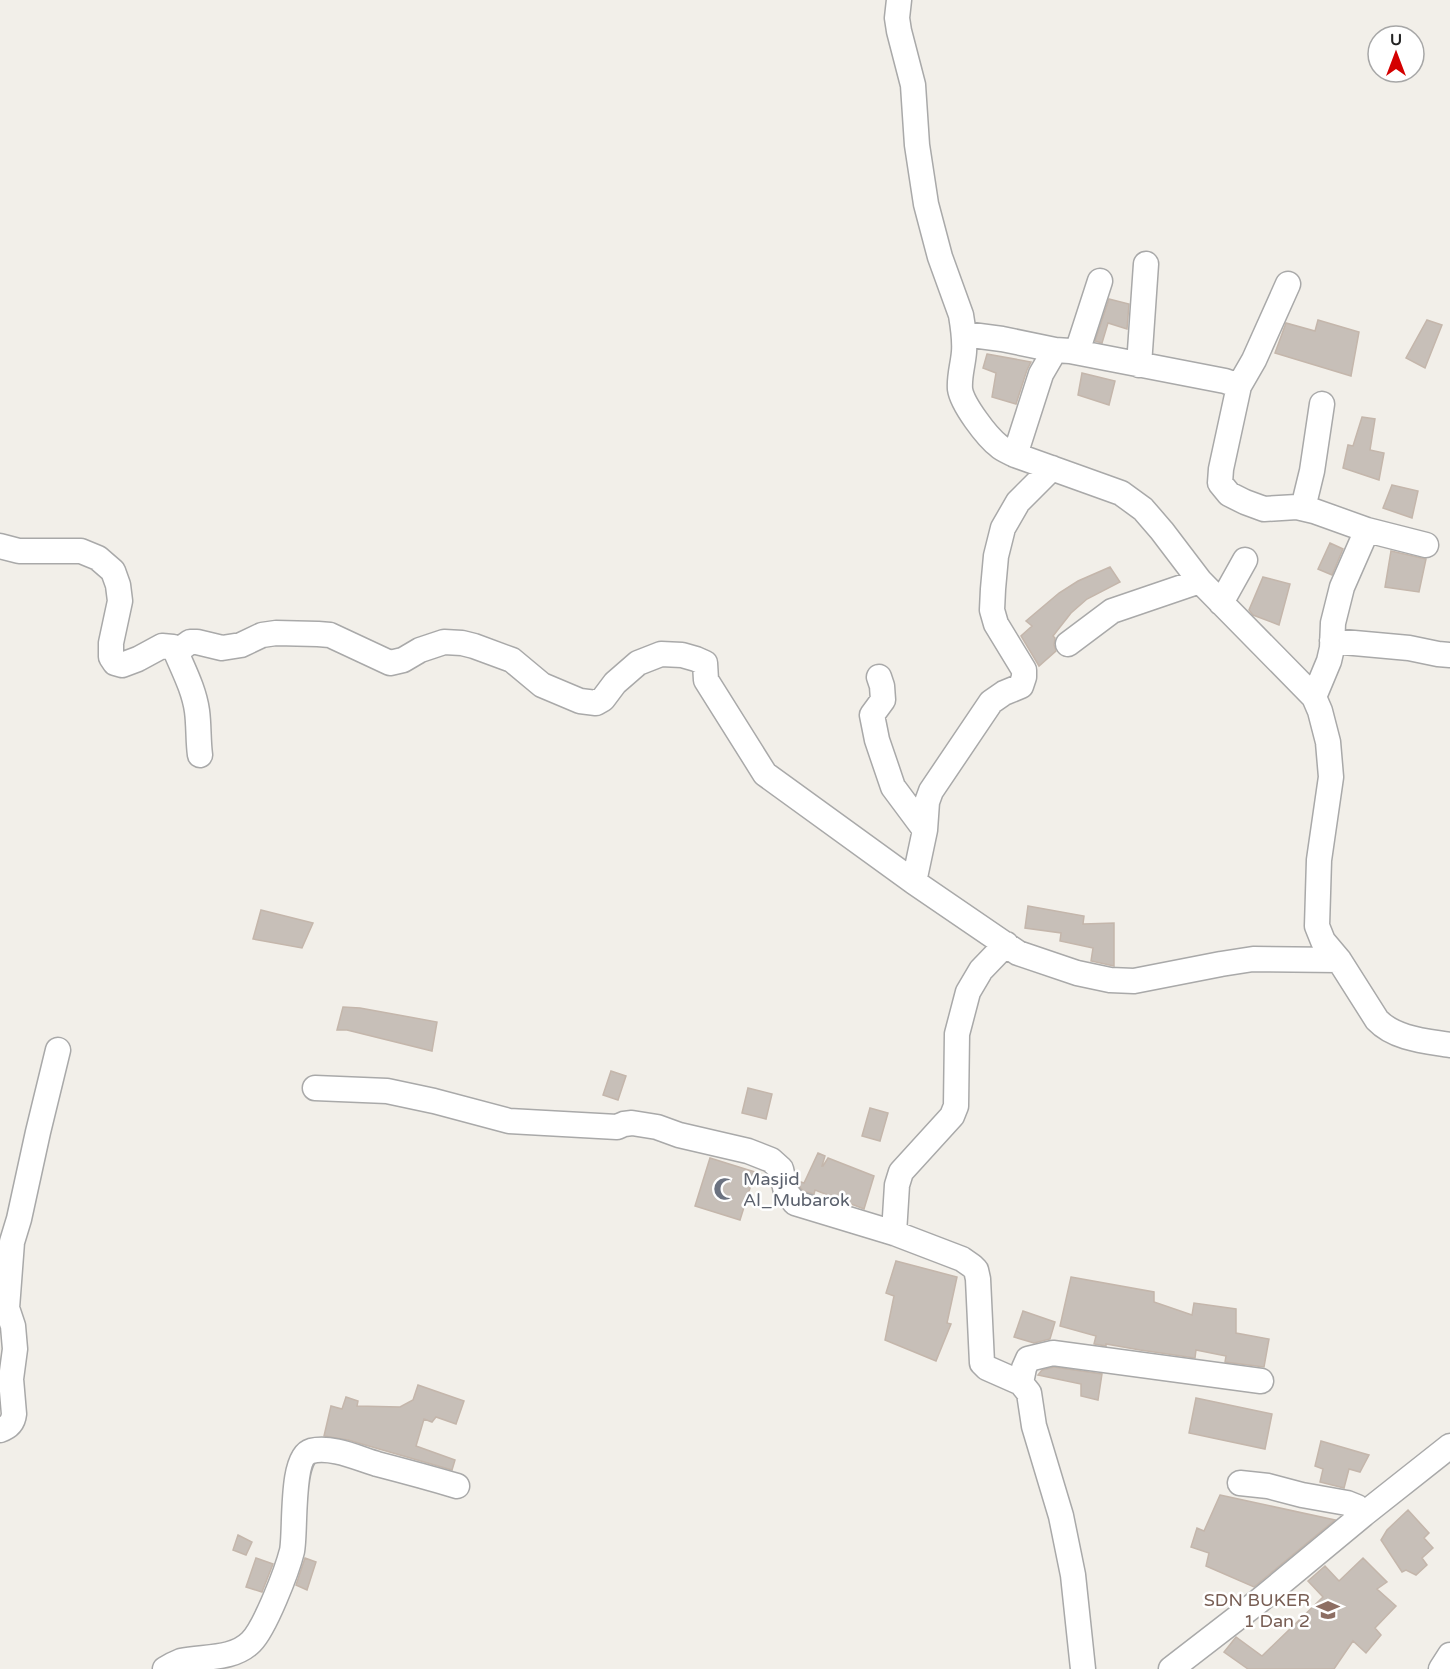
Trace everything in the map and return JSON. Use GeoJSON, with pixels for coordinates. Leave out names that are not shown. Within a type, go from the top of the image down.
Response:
{"type":"FeatureCollection","features":[{"type":"Feature","properties":{"kind":"street"},"geometry":{"type":"LineString","coordinates":[[899,0],[897,18],[913,85],[917,145],[926,204],[940,258],[961,315],[964,352],[960,373],[960,391],[964,400],[982,428],[999,447],[1122,494],[1143,509],[1200,581],[1314,697],[1328,742],[1331,777],[1319,860],[1317,926],[1323,941],[1339,960],[1382,1026],[1394,1033],[1419,1040],[1450,1045]]}},
{"type":"Feature","properties":{"kind":"street"},"geometry":{"type":"LineString","coordinates":[[1139,365],[1146,264]]}},
{"type":"Feature","properties":{"kind":"street"},"geometry":{"type":"LineString","coordinates":[[1015,455],[1041,374],[1066,351],[1100,281]]}},
{"type":"Feature","properties":{"kind":"street"},"geometry":{"type":"LineString","coordinates":[[1288,284],[1254,360],[1239,387],[1220,483],[1229,494],[1264,509],[1303,508],[1344,520],[1367,530],[1426,545]]}},
{"type":"Feature","properties":{"kind":"street"},"geometry":{"type":"LineString","coordinates":[[964,334],[1002,339],[1225,381],[1239,387]]}},
{"type":"Feature","properties":{"kind":"street"},"geometry":{"type":"LineString","coordinates":[[1303,508],[1312,471],[1322,404]]}},
{"type":"Feature","properties":{"kind":"street"},"geometry":{"type":"LineString","coordinates":[[914,882],[925,830],[927,802],[931,791],[991,702],[1004,693],[1022,686],[1024,670],[996,624],[992,610],[996,556],[1003,528],[1018,502],[1052,468]]}},
{"type":"Feature","properties":{"kind":"street"},"geometry":{"type":"LineString","coordinates":[[1314,697],[1329,661],[1333,623],[1342,587],[1367,530]]}},
{"type":"Feature","properties":{"kind":"street"},"geometry":{"type":"LineString","coordinates":[[0,546],[19,551],[81,551],[98,558],[113,571],[120,601],[111,643],[111,657],[115,663],[122,665],[162,646],[172,647],[193,693],[197,712],[200,754]]}},
{"type":"Feature","properties":{"kind":"street"},"geometry":{"type":"LineString","coordinates":[[1221,603],[1245,560]]}},
{"type":"Feature","properties":{"kind":"street"},"geometry":{"type":"LineString","coordinates":[[1068,644],[1112,611],[1200,581]]}},
{"type":"Feature","properties":{"kind":"street"},"geometry":{"type":"LineString","coordinates":[[176,652],[190,642],[230,648],[262,635],[318,634],[330,635],[382,661],[396,663],[420,650],[444,642],[462,643],[512,660],[542,685],[580,701],[596,703],[603,699],[615,683],[638,663],[661,654],[696,659],[705,663],[706,680],[765,774],[914,882],[1018,953],[1077,973],[1110,980],[1134,981],[1253,959],[1339,960]]}},
{"type":"Feature","properties":{"kind":"street"},"geometry":{"type":"LineString","coordinates":[[1332,641],[1409,648],[1450,655]]}},
{"type":"Feature","properties":{"kind":"street"},"geometry":{"type":"LineString","coordinates":[[879,677],[883,700],[872,716],[877,740],[893,787],[925,830]]}},
{"type":"Feature","properties":{"kind":"street"},"geometry":{"type":"LineString","coordinates":[[894,1233],[897,1185],[901,1172],[952,1116],[956,1106],[957,1034],[968,992],[981,970],[1006,944]]}},
{"type":"Feature","properties":{"kind":"street"},"geometry":{"type":"LineString","coordinates":[[0,1430],[10,1425],[14,1414],[11,1379],[15,1349],[13,1326],[7,1308],[12,1242],[58,1050]]}},
{"type":"Feature","properties":{"kind":"street"},"geometry":{"type":"LineString","coordinates":[[315,1088],[387,1091],[509,1121],[616,1128],[632,1123],[748,1151],[771,1160],[781,1169],[786,1192],[795,1203],[894,1233],[962,1259],[972,1266],[976,1270],[978,1279],[982,1363],[987,1368],[1022,1383],[1029,1393],[1034,1426],[1061,1516],[1073,1575],[1083,1669]]}},
{"type":"Feature","properties":{"kind":"street"},"geometry":{"type":"LineString","coordinates":[[1022,1383],[1028,1359],[1053,1353],[1261,1381]]}},
{"type":"Feature","properties":{"kind":"street"},"geometry":{"type":"LineString","coordinates":[[1172,1669],[1450,1446]]}},
{"type":"Feature","properties":{"kind":"street"},"geometry":{"type":"LineString","coordinates":[[165,1669],[180,1662],[224,1656],[239,1650],[253,1639],[268,1615],[292,1551],[298,1470],[301,1458],[306,1454],[311,1451],[335,1452],[457,1486]]}},
{"type":"Feature","properties":{"kind":"street"},"geometry":{"type":"LineString","coordinates":[[1240,1483],[1269,1486],[1347,1503],[1357,1507],[1364,1514]]}},
{"type":"Feature","properties":{"kind":"street"},"geometry":{"type":"LineString","coordinates":[[1441,1669],[1450,1655]]}},
{"type":"Feature","properties":{"kind":"building"},"geometry":{"type":"Polygon","coordinates":[[[1109,299],[1129,304],[1127,329],[1108,323],[1102,343],[1095,341],[1109,299]]]}},
{"type":"Feature","properties":{"kind":"building"},"geometry":{"type":"Polygon","coordinates":[[[1318,320],[1359,332],[1351,376],[1275,353],[1286,323],[1315,331],[1318,320]]]}},
{"type":"Feature","properties":{"kind":"building"},"geometry":{"type":"Polygon","coordinates":[[[1427,320],[1442,325],[1425,368],[1406,358],[1427,320]]]}},
{"type":"Feature","properties":{"kind":"building"},"geometry":{"type":"Polygon","coordinates":[[[987,354],[1031,362],[1016,404],[992,397],[996,373],[983,368],[987,354]]]}},
{"type":"Feature","properties":{"kind":"building"},"geometry":{"type":"Polygon","coordinates":[[[1082,373],[1115,381],[1109,405],[1078,395],[1082,373]]]}},
{"type":"Feature","properties":{"kind":"building"},"geometry":{"type":"Polygon","coordinates":[[[1362,417],[1375,419],[1370,450],[1384,453],[1379,480],[1343,468],[1348,445],[1353,446],[1362,417]]]}},
{"type":"Feature","properties":{"kind":"building"},"geometry":{"type":"Polygon","coordinates":[[[1392,485],[1418,491],[1412,518],[1383,508],[1392,485]]]}},
{"type":"Feature","properties":{"kind":"building"},"geometry":{"type":"Polygon","coordinates":[[[1330,543],[1343,549],[1332,575],[1318,569],[1330,543]]]}},
{"type":"Feature","properties":{"kind":"building"},"geometry":{"type":"Polygon","coordinates":[[[1391,551],[1426,559],[1419,592],[1385,587],[1391,551]]]}},
{"type":"Feature","properties":{"kind":"building"},"geometry":{"type":"Polygon","coordinates":[[[1110,567],[1120,582],[1087,599],[1071,613],[1053,636],[1056,651],[1039,666],[1021,636],[1032,626],[1026,621],[1059,593],[1078,581],[1110,567]]]}},
{"type":"Feature","properties":{"kind":"building"},"geometry":{"type":"Polygon","coordinates":[[[1263,577],[1290,584],[1279,625],[1253,615],[1249,610],[1263,577]]]}},
{"type":"Feature","properties":{"kind":"building"},"geometry":{"type":"Polygon","coordinates":[[[1028,906],[1084,916],[1083,924],[1114,923],[1114,966],[1091,961],[1093,948],[1060,941],[1061,933],[1025,928],[1028,906]]]}},
{"type":"Feature","properties":{"kind":"building"},"geometry":{"type":"Polygon","coordinates":[[[261,910],[313,923],[302,948],[253,939],[261,910]]]}},
{"type":"Feature","properties":{"kind":"building"},"geometry":{"type":"Polygon","coordinates":[[[343,1007],[437,1022],[432,1051],[347,1030],[337,1030],[343,1007]]]}},
{"type":"Feature","properties":{"kind":"building"},"geometry":{"type":"Polygon","coordinates":[[[611,1071],[626,1076],[618,1100],[603,1095],[611,1071]]]}},
{"type":"Feature","properties":{"kind":"building"},"geometry":{"type":"Polygon","coordinates":[[[748,1088],[772,1094],[766,1119],[742,1113],[748,1088]]]}},
{"type":"Feature","properties":{"kind":"building"},"geometry":{"type":"Polygon","coordinates":[[[870,1108],[888,1113],[880,1141],[862,1136],[870,1108]]]}},
{"type":"Feature","properties":{"kind":"building"},"geometry":{"type":"Polygon","coordinates":[[[818,1153],[825,1156],[822,1166],[828,1158],[874,1176],[864,1209],[815,1190],[814,1194],[803,1191],[798,1181],[804,1183],[818,1153]]]}},
{"type":"Feature","properties":{"kind":"building","name":"Masjid Al_Mubarok"},"geometry":{"type":"Polygon","coordinates":[[[710,1158],[755,1172],[740,1220],[695,1206],[710,1158]]]}},
{"type":"Feature","properties":{"kind":"building"},"geometry":{"type":"Polygon","coordinates":[[[896,1261],[957,1277],[947,1323],[951,1324],[936,1361],[885,1340],[894,1296],[886,1293],[896,1261]]]}},
{"type":"Feature","properties":{"kind":"building"},"geometry":{"type":"Polygon","coordinates":[[[1071,1277],[1154,1292],[1154,1302],[1192,1315],[1194,1303],[1236,1309],[1236,1333],[1269,1339],[1264,1367],[1225,1362],[1226,1356],[1196,1350],[1195,1358],[1094,1344],[1096,1336],[1060,1326],[1071,1277]]]}},
{"type":"Feature","properties":{"kind":"building"},"geometry":{"type":"Polygon","coordinates":[[[1023,1311],[1055,1322],[1050,1339],[1034,1343],[1014,1337],[1023,1311]]]}},
{"type":"Feature","properties":{"kind":"building"},"geometry":{"type":"Polygon","coordinates":[[[1054,1367],[1102,1374],[1098,1400],[1081,1396],[1081,1384],[1038,1375],[1042,1370],[1054,1367]]]}},
{"type":"Feature","properties":{"kind":"building"},"geometry":{"type":"Polygon","coordinates":[[[418,1385],[464,1401],[456,1424],[436,1417],[432,1422],[424,1419],[416,1446],[455,1460],[452,1470],[348,1440],[324,1436],[331,1406],[342,1409],[346,1397],[358,1401],[357,1406],[400,1407],[413,1400],[418,1385]]]}},
{"type":"Feature","properties":{"kind":"building"},"geometry":{"type":"Polygon","coordinates":[[[1196,1398],[1272,1414],[1265,1449],[1189,1433],[1196,1398]]]}},
{"type":"Feature","properties":{"kind":"building"},"geometry":{"type":"Polygon","coordinates":[[[1321,1441],[1369,1455],[1360,1472],[1349,1469],[1344,1488],[1320,1482],[1323,1469],[1315,1466],[1321,1441]]]}},
{"type":"Feature","properties":{"kind":"building"},"geometry":{"type":"Polygon","coordinates":[[[1220,1495],[1335,1520],[1254,1587],[1206,1566],[1209,1553],[1191,1547],[1197,1528],[1204,1531],[1220,1495]]]}},
{"type":"Feature","properties":{"kind":"building"},"geometry":{"type":"Polygon","coordinates":[[[1408,1510],[1429,1533],[1424,1538],[1433,1548],[1422,1558],[1427,1565],[1416,1575],[1406,1570],[1402,1572],[1381,1540],[1387,1530],[1408,1510]]]}},
{"type":"Feature","properties":{"kind":"building"},"geometry":{"type":"Polygon","coordinates":[[[238,1535],[252,1542],[246,1555],[233,1550],[238,1535]]]}},
{"type":"Feature","properties":{"kind":"building"},"geometry":{"type":"Polygon","coordinates":[[[256,1558],[273,1564],[262,1592],[246,1587],[256,1558]]]}},
{"type":"Feature","properties":{"kind":"building"},"geometry":{"type":"Polygon","coordinates":[[[305,1558],[316,1562],[307,1590],[296,1585],[305,1558]]]}},
{"type":"Feature","properties":{"kind":"building"},"geometry":{"type":"Polygon","coordinates":[[[1363,1558],[1387,1582],[1377,1589],[1396,1606],[1375,1628],[1381,1635],[1366,1653],[1353,1641],[1334,1669],[1248,1669],[1224,1652],[1236,1637],[1262,1656],[1323,1597],[1308,1581],[1325,1566],[1339,1581],[1363,1558]]]}},
{"type":"Feature","properties":{"kind":"place","name":"Masjid Al_Mubarok"},"geometry":{"type":"Point","coordinates":[725,1189]}},
{"type":"Feature","properties":{"kind":"place","name":"SDN BUKER 1 Dan 2"},"geometry":{"type":"Point","coordinates":[1328,1610]}}]}
